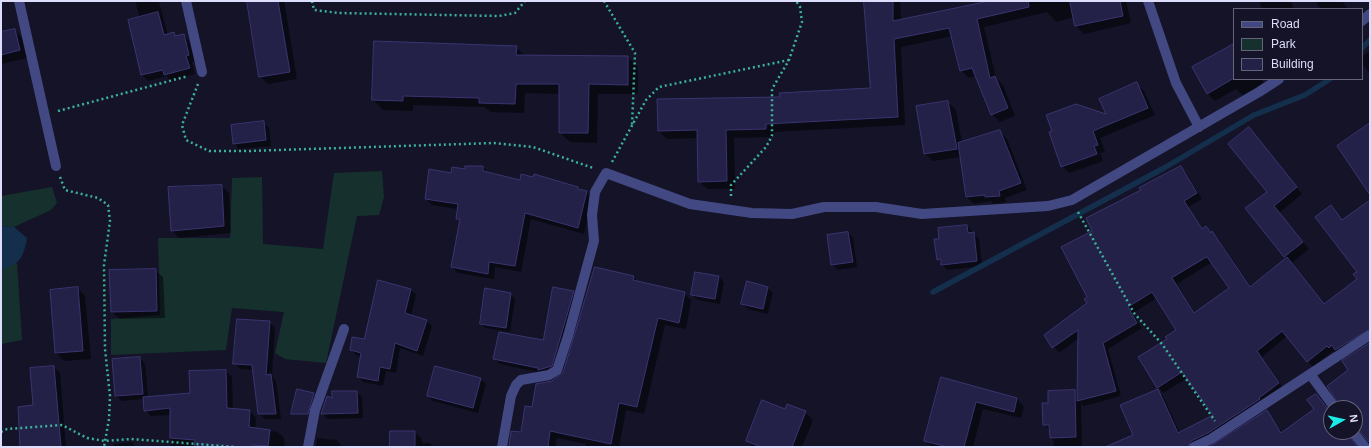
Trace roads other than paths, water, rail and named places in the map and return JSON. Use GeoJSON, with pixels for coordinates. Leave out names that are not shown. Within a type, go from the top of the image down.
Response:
{"type":"FeatureCollection","features":[{"type":"Feature","properties":{"kind":"street"},"geometry":{"type":"LineString","coordinates":[[19,1],[56,166]]}},
{"type":"Feature","properties":{"kind":"street"},"geometry":{"type":"LineString","coordinates":[[186,1],[202,72]]}},
{"type":"Feature","properties":{"kind":"street"},"geometry":{"type":"LineString","coordinates":[[1148,1],[1176,83],[1199,126]]}},
{"type":"Feature","properties":{"kind":"street"},"geometry":{"type":"LineString","coordinates":[[502,447],[511,396],[516,385],[521,380],[549,375],[557,370],[594,241],[592,215],[595,192],[606,173],[690,204],[752,213],[792,214],[824,207],[876,207],[922,214],[1048,206],[1072,200],[1277,80]]}},
{"type":"Feature","properties":{"kind":"street"},"geometry":{"type":"LineString","coordinates":[[308,447],[315,410],[344,329]]}},
{"type":"Feature","properties":{"kind":"street"},"geometry":{"type":"LineString","coordinates":[[1194,447],[1222,431],[1370,335]]}},
{"type":"Feature","properties":{"kind":"street"},"geometry":{"type":"LineString","coordinates":[[1310,374],[1329,400]]}},
{"type":"Feature","properties":{"kind":"water"},"geometry":{"type":"Polygon","coordinates":[[[1,226],[14,227],[27,238],[20,259],[13,265],[1,269],[1,226]]]}},
{"type":"Feature","properties":{"kind":"waterway"},"geometry":{"type":"LineString","coordinates":[[1363,47],[1370,40]]}},
{"type":"Feature","properties":{"kind":"waterway"},"geometry":{"type":"LineString","coordinates":[[933,292],[1164,168],[1254,115],[1305,95],[1328,80]]}}]}
